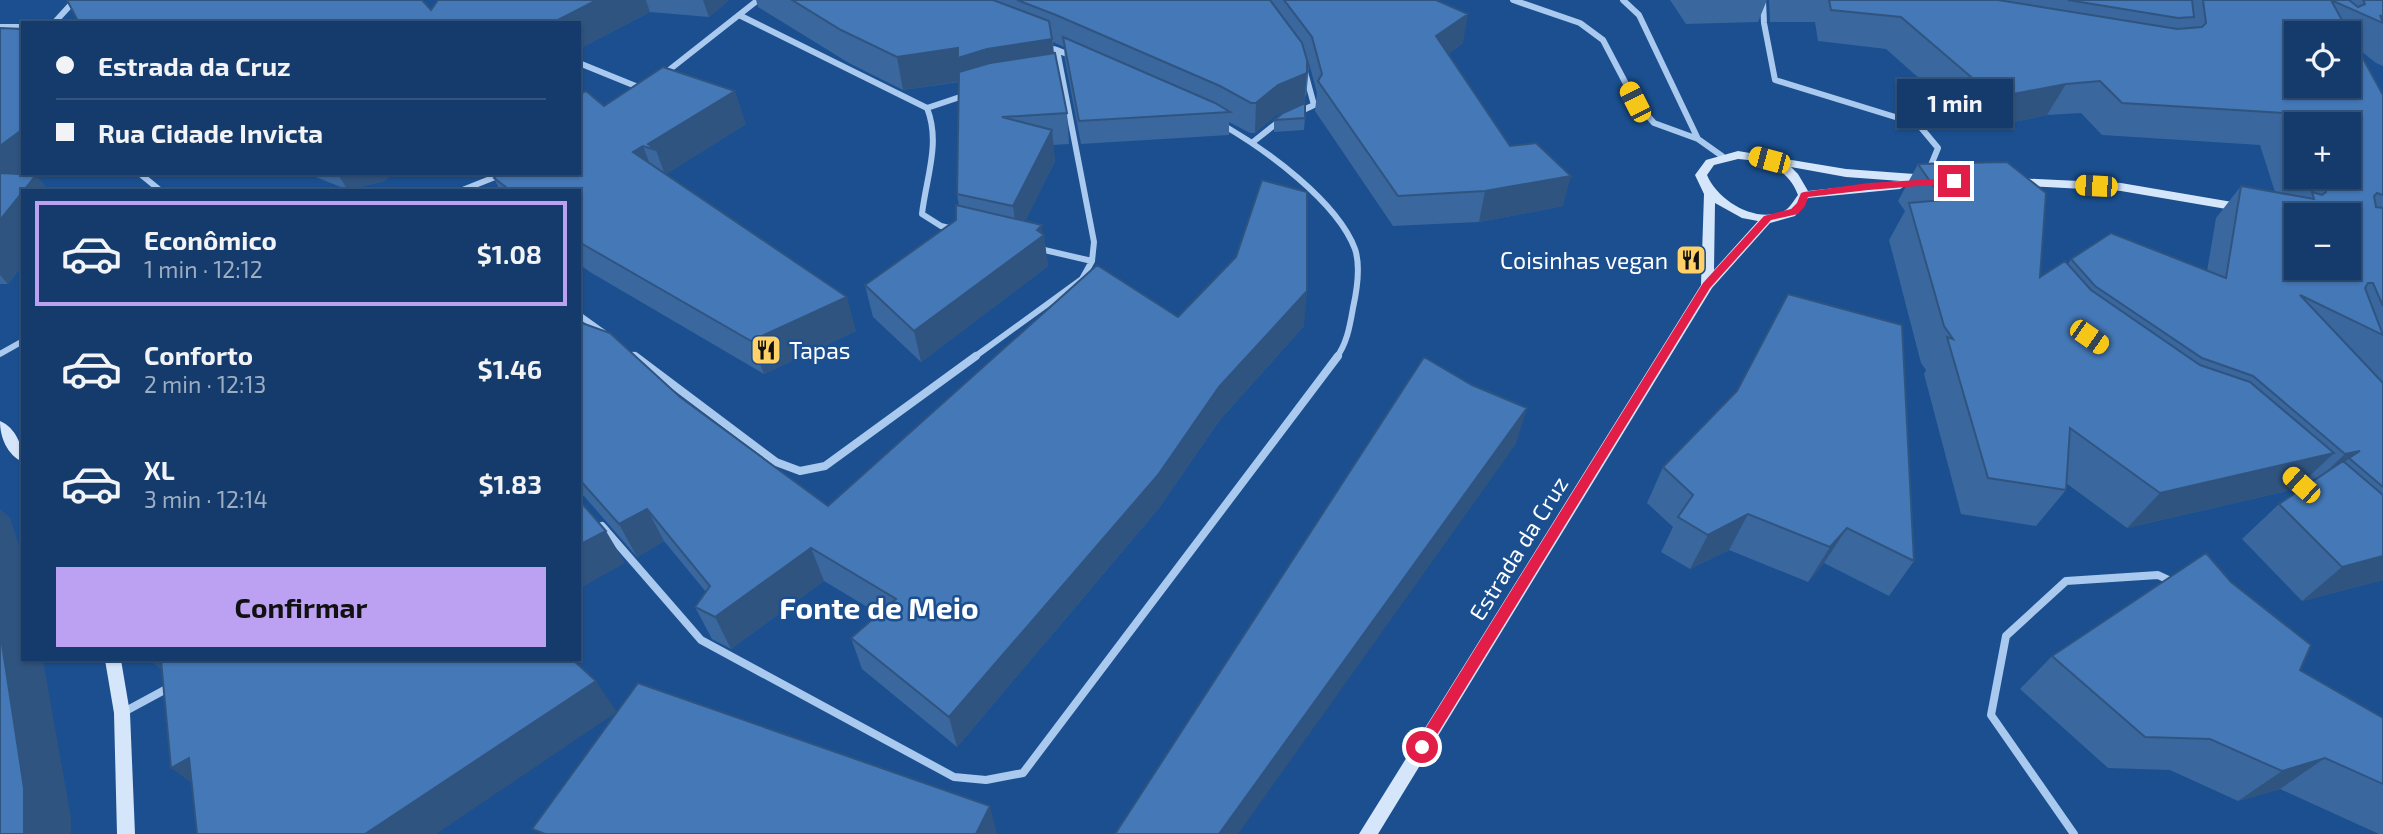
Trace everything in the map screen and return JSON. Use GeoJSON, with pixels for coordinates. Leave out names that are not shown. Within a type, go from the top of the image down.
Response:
{"type":"FeatureCollection","features":[{"type":"Feature","properties":{"kind":"street"},"geometry":{"type":"LineString","coordinates":[[56,21],[75,0]]}},
{"type":"Feature","properties":{"kind":"street"},"geometry":{"type":"LineString","coordinates":[[633,96],[758,0]]}},
{"type":"Feature","properties":{"kind":"street"},"geometry":{"type":"LineString","coordinates":[[1513,0],[1580,23],[1603,40],[1635,102],[1654,123],[1698,139],[1723,156]]}},
{"type":"Feature","properties":{"kind":"street"},"geometry":{"type":"LineString","coordinates":[[1623,0],[1639,15],[1645,33],[1698,139]]}},
{"type":"Feature","properties":{"kind":"street"},"geometry":{"type":"LineString","coordinates":[[1763,0],[1764,23],[1775,80],[1918,124],[1938,148],[1926,179]]}},
{"type":"Feature","properties":{"kind":"street"},"geometry":{"type":"LineString","coordinates":[[739,15],[927,108],[933,119],[932,145],[922,214],[941,226],[966,232]]}},
{"type":"Feature","properties":{"kind":"street"},"geometry":{"type":"LineString","coordinates":[[0,26],[21,27]]}},
{"type":"Feature","properties":{"kind":"street"},"geometry":{"type":"LineString","coordinates":[[1044,45],[1081,61]]}},
{"type":"Feature","properties":{"kind":"street"},"geometry":{"type":"LineString","coordinates":[[621,345],[776,462],[800,471],[825,466],[1082,279],[1092,261],[1094,242],[1057,50]]}},
{"type":"Feature","properties":{"kind":"street"},"geometry":{"type":"LineString","coordinates":[[1254,142],[1279,120],[1314,105],[1305,70],[1297,60]]}},
{"type":"Feature","properties":{"kind":"street"},"geometry":{"type":"LineString","coordinates":[[581,64],[644,89]]}},
{"type":"Feature","properties":{"kind":"street"},"geometry":{"type":"LineString","coordinates":[[1049,79],[1062,77]]}},
{"type":"Feature","properties":{"kind":"street"},"geometry":{"type":"LineString","coordinates":[[927,108],[976,92]]}},
{"type":"Feature","properties":{"kind":"street"},"geometry":{"type":"LineString","coordinates":[[597,520],[701,640],[954,777],[986,780],[1023,773],[1344,348],[1357,290],[1356,251],[1334,215],[1294,175],[1254,142],[1217,121]]}},
{"type":"Feature","properties":{"kind":"street"},"geometry":{"type":"LineString","coordinates":[[1769,160],[1795,176],[1804,195],[1801,204],[1794,211],[1768,218],[1734,211],[1709,195],[1702,186],[1704,168],[1723,156],[1738,155],[1769,160],[1846,173],[1943,181],[1804,195]]}},
{"type":"Feature","properties":{"kind":"street"},"geometry":{"type":"LineString","coordinates":[[141,175],[159,189]]}},
{"type":"Feature","properties":{"kind":"street"},"geometry":{"type":"LineString","coordinates":[[465,189],[500,175]]}},
{"type":"Feature","properties":{"kind":"street"},"geometry":{"type":"LineString","coordinates":[[2006,182],[2044,190],[2120,187],[2260,212]]}},
{"type":"Feature","properties":{"kind":"street"},"geometry":{"type":"LineString","coordinates":[[1707,285],[1709,195]]}},
{"type":"Feature","properties":{"kind":"street","name":"Estrada da Cruz"},"geometry":{"type":"LineString","coordinates":[[1368,834],[1707,285],[1768,218]]}},
{"type":"Feature","properties":{"kind":"street"},"geometry":{"type":"LineString","coordinates":[[1029,246],[1092,261]]}},
{"type":"Feature","properties":{"kind":"street"},"geometry":{"type":"LineString","coordinates":[[581,316],[609,337]]}},
{"type":"Feature","properties":{"kind":"street"},"geometry":{"type":"LineString","coordinates":[[581,323],[587,320]]}},
{"type":"Feature","properties":{"kind":"street"},"geometry":{"type":"LineString","coordinates":[[0,354],[21,342]]}},
{"type":"Feature","properties":{"kind":"street"},"geometry":{"type":"LineString","coordinates":[[0,426],[21,454]]}},
{"type":"Feature","properties":{"kind":"street"},"geometry":{"type":"LineString","coordinates":[[2074,834],[1991,715],[2006,636],[2066,581],[2158,575],[2181,586]]}},
{"type":"Feature","properties":{"kind":"street"},"geometry":{"type":"LineString","coordinates":[[113,661],[122,713],[126,834]]}},
{"type":"Feature","properties":{"kind":"street"},"geometry":{"type":"LineString","coordinates":[[122,713],[177,684]]}},
{"type":"Feature","properties":{"kind":"building"},"geometry":{"type":"Polygon","coordinates":[[[67,0],[422,0],[431,10],[438,0],[597,0],[556,21],[78,21],[67,0]]]}},
{"type":"Feature","properties":{"kind":"building"},"geometry":{"type":"Polygon","coordinates":[[[792,0],[993,0],[1049,21],[1052,39],[987,49],[958,58],[958,48],[897,57],[841,30],[792,0]]]}},
{"type":"Feature","properties":{"kind":"building"},"geometry":{"type":"Polygon","coordinates":[[[1017,0],[1270,0],[1302,43],[1309,67],[1307,64],[1307,73],[1278,85],[1256,103],[1251,103],[1220,86],[1017,0]]]}},
{"type":"Feature","properties":{"kind":"building"},"geometry":{"type":"Polygon","coordinates":[[[1284,0],[1436,0],[1468,14],[1436,36],[1510,146],[1536,143],[1571,176],[1485,191],[1398,196],[1318,81],[1322,74],[1312,37],[1284,0]]]}},
{"type":"Feature","properties":{"kind":"building"},"geometry":{"type":"Polygon","coordinates":[[[1829,0],[1998,0],[2177,29],[2202,27],[2206,23],[2203,0],[2331,0],[2342,21],[2284,21],[2284,98],[2361,98],[2361,55],[2383,95],[2383,195],[2377,193],[2374,196],[2376,207],[2383,208],[2383,306],[2373,283],[2368,283],[2365,288],[2383,335],[2300,295],[2383,383],[2383,487],[2349,458],[2360,451],[2345,454],[2253,376],[2202,358],[2095,286],[2071,259],[2111,233],[2226,278],[2241,186],[2314,199],[2312,192],[2322,195],[2326,189],[2361,189],[2361,112],[2284,113],[2122,103],[2100,81],[2066,84],[2008,95],[1991,94],[1901,17],[1831,10],[1829,0]]]}},
{"type":"Feature","properties":{"kind":"building"},"geometry":{"type":"Polygon","coordinates":[[[2068,0],[2192,0],[2194,17],[2178,18],[2068,0]]]}},
{"type":"Feature","properties":{"kind":"building"},"geometry":{"type":"Polygon","coordinates":[[[2331,0],[2349,0],[2358,7],[2365,4],[2363,0],[2383,0],[2383,18],[2380,15],[2383,23],[2331,0]]]}},
{"type":"Feature","properties":{"kind":"building"},"geometry":{"type":"Polygon","coordinates":[[[0,28],[21,29],[21,130],[0,146],[0,28]]]}},
{"type":"Feature","properties":{"kind":"building"},"geometry":{"type":"Polygon","coordinates":[[[1063,37],[1215,103],[1230,112],[1079,121],[1063,37]]]}},
{"type":"Feature","properties":{"kind":"building"},"geometry":{"type":"Polygon","coordinates":[[[1055,53],[1067,113],[1002,117],[1052,130],[1013,206],[957,194],[959,72],[990,63],[1055,53]]]}},
{"type":"Feature","properties":{"kind":"building"},"geometry":{"type":"Polygon","coordinates":[[[663,67],[735,91],[648,144],[656,150],[643,146],[633,152],[847,297],[751,341],[581,243],[581,189],[508,189],[494,178],[498,175],[581,175],[581,93],[586,91],[604,106],[663,67]]]}},
{"type":"Feature","properties":{"kind":"building"},"geometry":{"type":"Polygon","coordinates":[[[1305,103],[1305,118],[1274,120],[1283,113],[1305,103]]]}},
{"type":"Feature","properties":{"kind":"building"},"geometry":{"type":"Polygon","coordinates":[[[2007,162],[2046,193],[2040,277],[2065,261],[2091,290],[2200,365],[2250,382],[2334,453],[2160,493],[2070,428],[2066,490],[1988,478],[1947,337],[1953,339],[1944,326],[1909,203],[1943,200],[1918,164],[2007,162]]]}},
{"type":"Feature","properties":{"kind":"building"},"geometry":{"type":"Polygon","coordinates":[[[0,173],[36,175],[25,189],[21,189],[21,194],[0,220],[0,173]]]}},
{"type":"Feature","properties":{"kind":"building"},"geometry":{"type":"Polygon","coordinates":[[[1262,180],[1307,192],[1307,291],[1219,387],[1158,475],[949,717],[851,638],[896,599],[811,548],[715,617],[695,607],[710,586],[647,509],[619,524],[581,481],[581,323],[610,333],[680,397],[828,506],[1097,265],[1178,317],[1236,257],[1262,180]]]}},
{"type":"Feature","properties":{"kind":"building"},"geometry":{"type":"Polygon","coordinates":[[[956,205],[1042,225],[1037,230],[1044,235],[914,331],[865,285],[956,220],[956,205]]]}},
{"type":"Feature","properties":{"kind":"building"},"geometry":{"type":"Polygon","coordinates":[[[1788,294],[1902,325],[1914,561],[1847,528],[1830,547],[1748,514],[1708,535],[1678,517],[1693,495],[1663,467],[1737,391],[1788,294]]]}},
{"type":"Feature","properties":{"kind":"building"},"geometry":{"type":"Polygon","coordinates":[[[1424,357],[1472,385],[1527,408],[1219,834],[1115,834],[1424,357]]]}},
{"type":"Feature","properties":{"kind":"building"},"geometry":{"type":"Polygon","coordinates":[[[2343,461],[2383,495],[2383,556],[2342,567],[2279,504],[2343,461]]]}},
{"type":"Feature","properties":{"kind":"building"},"geometry":{"type":"Polygon","coordinates":[[[581,502],[606,531],[581,544],[581,502]]]}},
{"type":"Feature","properties":{"kind":"building"},"geometry":{"type":"Polygon","coordinates":[[[2206,553],[2231,582],[2311,645],[2300,670],[2383,718],[2383,784],[2325,758],[2282,771],[2210,739],[2145,737],[2052,656],[2206,553]]]}},
{"type":"Feature","properties":{"kind":"building"},"geometry":{"type":"Polygon","coordinates":[[[0,631],[24,788],[24,834],[0,834],[0,631]]]}},
{"type":"Feature","properties":{"kind":"building"},"geometry":{"type":"Polygon","coordinates":[[[161,661],[574,661],[596,681],[365,834],[197,834],[189,758],[171,768],[161,661]]]}},
{"type":"Feature","properties":{"kind":"building"},"geometry":{"type":"Polygon","coordinates":[[[638,683],[990,806],[976,834],[545,834],[532,829],[638,683]]]}},
{"type":"Feature","properties":{"kind":"place","name":"Coisinhas vegan"},"geometry":{"type":"Point","coordinates":[1691,260]}},
{"type":"Feature","properties":{"kind":"place","name":"Tapas"},"geometry":{"type":"Point","coordinates":[766,350]}},
{"type":"Feature","properties":{"kind":"district","name":"Fonte de Meio"},"geometry":{"type":"Point","coordinates":[879,607]}},
{"type":"Feature","properties":{"kind":"route"},"geometry":{"type":"LineString","coordinates":[[1422,747],[1707,285],[1768,218],[1794,211],[1801,204],[1804,195],[1954,181]]}}]}
